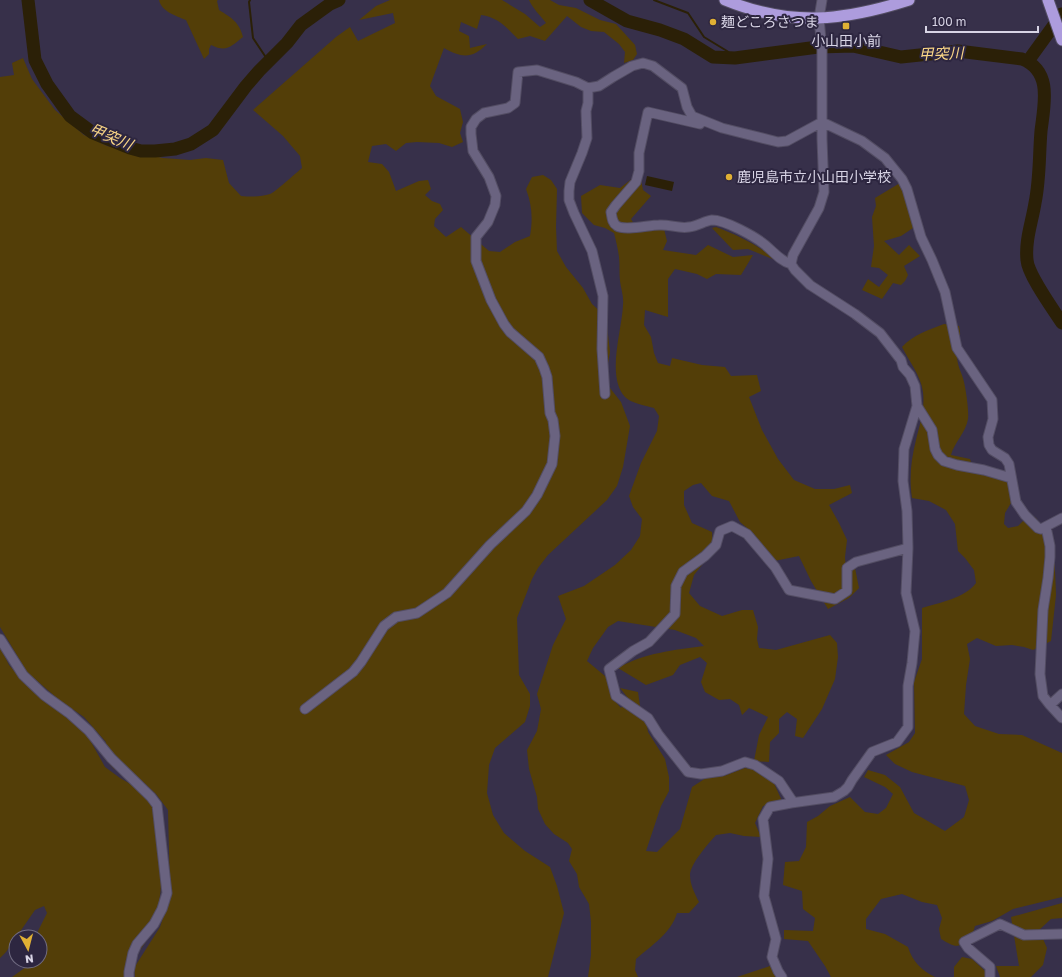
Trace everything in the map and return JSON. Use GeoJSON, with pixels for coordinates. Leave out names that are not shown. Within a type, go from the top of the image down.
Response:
{"type":"FeatureCollection","features":[{"type":"Feature","properties":{"kind":"highway"},"geometry":{"type":"LineString","coordinates":[[725,0],[762,13],[786,17],[819,18],[852,15],[909,0]]}},
{"type":"Feature","properties":{"kind":"highway"},"geometry":{"type":"LineString","coordinates":[[1048,0],[1060,33]]}},
{"type":"Feature","properties":{"kind":"street"},"geometry":{"type":"LineString","coordinates":[[791,264],[793,255],[819,208],[824,192],[822,50],[819,18],[822,0]]}},
{"type":"Feature","properties":{"kind":"street"},"geometry":{"type":"LineString","coordinates":[[305,709],[353,672],[384,626],[396,617],[417,613],[447,593],[490,545],[526,511],[537,495],[552,464],[555,436],[553,420],[550,413],[547,377],[544,368],[539,357],[510,332],[504,324],[491,300],[476,261],[476,237],[488,222],[495,205],[496,196],[489,177],[473,151],[471,127],[476,119],[484,113],[508,108],[515,103],[518,72],[537,70],[576,82],[588,88],[599,86],[632,66],[643,63],[653,66],[682,88],[687,107],[692,116],[722,128],[778,142],[788,141],[822,122]]}},
{"type":"Feature","properties":{"kind":"street"},"geometry":{"type":"LineString","coordinates":[[588,88],[588,103],[586,111],[587,138],[570,182],[569,200],[592,251],[603,296],[602,349],[605,394]]}},
{"type":"Feature","properties":{"kind":"street"},"geometry":{"type":"LineString","coordinates":[[722,128],[716,128],[648,112],[639,154],[639,172],[636,182],[616,204],[611,212],[614,224],[618,227],[641,227],[660,224],[688,228],[697,226],[705,221],[714,220],[732,225],[765,244],[784,262],[791,264],[810,285],[856,314],[880,333],[901,360],[903,367],[910,375],[915,386],[916,406],[904,449],[903,481],[907,511],[908,548],[906,593],[915,630],[908,686],[908,727],[897,742],[872,752],[844,791],[834,797],[793,802],[770,807],[763,819],[768,859],[764,896],[776,939],[772,957],[778,972],[782,977]]}},
{"type":"Feature","properties":{"kind":"street"},"geometry":{"type":"LineString","coordinates":[[822,122],[862,142],[885,158],[902,179],[907,189],[921,238],[945,292],[957,348],[992,400],[993,419],[988,434],[989,445],[992,450],[1007,460],[1016,502],[1019,508],[1038,528],[1041,529],[1046,527],[1062,518]]}},
{"type":"Feature","properties":{"kind":"street"},"geometry":{"type":"LineString","coordinates":[[916,406],[932,430],[935,449],[944,461],[957,466],[984,470],[1011,478]]}},
{"type":"Feature","properties":{"kind":"street"},"geometry":{"type":"LineString","coordinates":[[793,802],[779,781],[755,765],[745,762],[722,770],[701,774],[688,772],[658,734],[648,718],[616,696],[609,669],[633,651],[649,642],[675,614],[676,586],[683,572],[706,556],[716,545],[720,531],[732,526],[747,534],[775,567],[789,590],[836,599],[847,591],[847,568],[856,562],[908,548]]}},
{"type":"Feature","properties":{"kind":"street"},"geometry":{"type":"LineString","coordinates":[[1046,527],[1050,546],[1050,557],[1043,610],[1040,674],[1044,696],[1062,718]]}},
{"type":"Feature","properties":{"kind":"street"},"geometry":{"type":"LineString","coordinates":[[0,640],[23,675],[44,695],[69,713],[89,731],[111,758],[151,797],[157,805],[166,893],[162,909],[154,924],[142,937],[133,953],[128,972],[129,977]]}},
{"type":"Feature","properties":{"kind":"street"},"geometry":{"type":"LineString","coordinates":[[1050,705],[1062,694]]}},
{"type":"Feature","properties":{"kind":"street"},"geometry":{"type":"LineString","coordinates":[[990,977],[990,967],[968,948],[964,942],[1000,924],[1024,935],[1062,934]]}},
{"type":"Feature","properties":{"kind":"shaded area"},"geometry":{"type":"Polygon","coordinates":[[[159,0],[218,0],[219,10],[228,15],[237,24],[243,37],[232,46],[225,48],[211,45],[209,54],[204,59],[186,20],[166,10],[160,4],[159,0]]]}},
{"type":"Feature","properties":{"kind":"shaded area"},"geometry":{"type":"Polygon","coordinates":[[[390,0],[502,0],[525,14],[540,27],[546,23],[529,0],[550,0],[559,5],[576,8],[600,20],[616,24],[635,45],[637,54],[633,60],[624,63],[625,52],[619,44],[604,32],[591,31],[581,27],[567,16],[545,41],[530,36],[518,39],[502,24],[487,16],[481,15],[477,29],[461,22],[459,31],[469,36],[470,48],[487,44],[482,49],[467,55],[456,54],[444,48],[430,86],[436,96],[460,109],[463,122],[460,133],[463,142],[452,147],[439,143],[406,143],[396,151],[386,144],[372,146],[368,162],[382,164],[389,172],[396,191],[419,181],[428,180],[431,189],[425,195],[432,201],[440,204],[443,210],[435,219],[434,226],[446,237],[461,227],[489,251],[500,252],[515,242],[530,236],[531,212],[530,201],[526,189],[532,177],[543,175],[551,180],[557,189],[557,251],[566,267],[583,288],[592,304],[606,317],[610,352],[606,375],[610,388],[621,402],[630,426],[623,467],[617,486],[607,500],[548,555],[532,579],[517,618],[519,675],[530,694],[530,706],[525,722],[495,748],[489,765],[487,793],[493,815],[504,833],[525,851],[550,867],[557,886],[564,913],[548,977],[135,977],[134,968],[160,927],[170,891],[168,810],[156,794],[141,780],[114,769],[102,754],[106,742],[84,717],[58,699],[27,672],[0,627],[0,77],[14,75],[12,63],[23,58],[32,79],[55,110],[84,135],[107,146],[163,158],[190,160],[206,158],[223,160],[229,183],[241,196],[263,196],[272,193],[302,168],[300,156],[283,136],[253,110],[336,37],[350,27],[358,41],[395,23],[393,13],[359,20],[376,6],[390,0]]]}},
{"type":"Feature","properties":{"kind":"shaded area"},"geometry":{"type":"Polygon","coordinates":[[[647,176],[674,182],[672,191],[645,185],[647,176]]]}},
{"type":"Feature","properties":{"kind":"shaded area"},"geometry":{"type":"Polygon","coordinates":[[[633,178],[641,180],[643,190],[651,196],[631,219],[638,231],[664,229],[667,241],[663,250],[696,255],[708,245],[733,257],[753,255],[741,275],[716,274],[707,279],[697,274],[675,269],[668,279],[668,317],[645,310],[644,325],[651,337],[654,353],[658,363],[670,366],[672,358],[702,365],[725,367],[731,376],[757,375],[761,391],[749,397],[762,430],[778,459],[794,480],[815,489],[834,489],[850,485],[852,493],[829,505],[847,540],[845,557],[846,571],[855,568],[859,588],[849,598],[828,609],[811,581],[799,556],[774,561],[753,533],[740,522],[729,501],[712,496],[701,483],[693,485],[684,491],[684,505],[692,523],[712,532],[713,551],[694,575],[689,593],[700,606],[722,616],[742,610],[753,610],[758,627],[757,639],[759,648],[776,650],[830,635],[837,643],[838,657],[835,679],[822,709],[803,738],[795,736],[797,719],[787,712],[779,719],[779,733],[770,742],[769,762],[754,761],[759,735],[768,717],[749,708],[742,715],[739,705],[730,699],[719,700],[705,692],[701,682],[707,663],[700,657],[680,665],[673,675],[646,685],[618,668],[649,656],[704,646],[696,638],[675,630],[618,621],[608,627],[593,648],[587,661],[611,681],[613,699],[621,708],[628,698],[620,688],[638,692],[640,706],[645,715],[648,732],[665,759],[669,777],[669,791],[661,806],[646,851],[657,852],[680,829],[692,787],[706,778],[724,776],[745,768],[761,771],[773,781],[782,801],[763,806],[755,823],[761,837],[730,833],[716,835],[705,848],[693,865],[690,875],[694,893],[699,902],[689,913],[677,913],[666,933],[636,959],[635,970],[638,977],[588,977],[591,955],[591,922],[589,904],[579,887],[577,874],[569,861],[572,849],[568,843],[554,834],[545,824],[538,809],[537,797],[529,769],[527,750],[537,731],[541,709],[537,694],[553,645],[566,619],[558,596],[584,586],[615,565],[631,550],[640,536],[642,519],[633,507],[629,496],[641,463],[657,431],[659,416],[654,408],[635,403],[627,399],[619,388],[616,353],[622,316],[623,296],[620,281],[618,248],[614,233],[605,228],[594,225],[582,213],[581,196],[600,185],[620,188],[633,178]]]}},
{"type":"Feature","properties":{"kind":"shaded area"},"geometry":{"type":"Polygon","coordinates":[[[900,183],[906,195],[913,228],[901,236],[884,241],[899,255],[909,245],[920,256],[904,266],[908,275],[905,281],[901,285],[893,283],[882,299],[862,290],[868,279],[879,287],[888,275],[879,268],[871,267],[874,246],[872,217],[876,206],[875,198],[900,183]]]}},
{"type":"Feature","properties":{"kind":"shaded area"},"geometry":{"type":"Polygon","coordinates":[[[716,227],[749,242],[780,262],[748,249],[733,250],[712,228],[716,227]]]}},
{"type":"Feature","properties":{"kind":"shaded area"},"geometry":{"type":"Polygon","coordinates":[[[944,324],[959,326],[960,337],[957,360],[964,382],[968,411],[967,424],[951,455],[970,459],[974,470],[1014,480],[1017,493],[1005,513],[1004,524],[1008,528],[1018,526],[1030,514],[1036,518],[1054,544],[1056,595],[1051,641],[1033,650],[1012,645],[996,646],[977,638],[967,644],[970,659],[964,714],[975,726],[999,734],[1022,735],[1062,753],[1062,897],[1013,909],[992,921],[975,926],[971,939],[956,946],[941,939],[939,929],[942,918],[937,905],[922,902],[902,894],[881,899],[866,919],[866,929],[885,934],[908,947],[912,957],[918,965],[935,977],[831,977],[808,941],[784,939],[784,930],[813,931],[815,918],[803,909],[802,891],[783,885],[785,862],[799,861],[806,847],[807,822],[818,816],[830,806],[850,797],[865,812],[878,814],[886,808],[893,794],[885,787],[864,777],[868,770],[885,775],[900,787],[914,813],[945,831],[964,817],[969,800],[965,786],[912,772],[895,764],[886,755],[909,742],[915,733],[914,682],[922,659],[922,608],[959,596],[965,593],[976,583],[974,570],[958,551],[955,524],[946,510],[929,501],[912,498],[912,462],[914,447],[922,416],[923,392],[920,380],[902,347],[916,336],[944,324]]]}},
{"type":"Feature","properties":{"kind":"shaded area"},"geometry":{"type":"Polygon","coordinates":[[[0,647],[9,665],[23,681],[85,731],[105,767],[139,789],[162,813],[162,865],[159,902],[155,919],[149,935],[141,949],[127,961],[125,977],[12,977],[23,969],[48,969],[48,929],[39,929],[47,913],[44,906],[35,910],[22,929],[8,929],[8,949],[0,958],[0,647]]]}},
{"type":"Feature","properties":{"kind":"shaded area"},"geometry":{"type":"Polygon","coordinates":[[[1062,903],[1062,918],[1051,919],[1039,930],[1047,948],[1043,965],[1031,977],[1000,977],[996,966],[1019,966],[1011,917],[1062,903]]]}},
{"type":"Feature","properties":{"kind":"shaded area"},"geometry":{"type":"Polygon","coordinates":[[[962,957],[972,959],[989,977],[954,977],[954,967],[962,957]]]}},
{"type":"Feature","properties":{"kind":"shaded area"},"geometry":{"type":"Polygon","coordinates":[[[770,966],[777,977],[737,977],[770,966]]]}},
{"type":"Feature","properties":{"kind":"waterway","name":"甲突川"},"geometry":{"type":"LineString","coordinates":[[28,0],[35,60],[47,84],[70,116],[93,133],[141,151],[175,149],[191,144],[213,130],[246,86],[287,43],[301,25],[330,4],[339,0]]}},
{"type":"Feature","properties":{"kind":"waterway"},"geometry":{"type":"LineString","coordinates":[[250,0],[253,38],[269,62]]}},
{"type":"Feature","properties":{"kind":"waterway","name":"甲突川"},"geometry":{"type":"LineString","coordinates":[[590,0],[627,21],[660,30],[684,39],[713,57],[735,58],[818,47],[853,46],[901,57],[958,51],[1022,59],[1032,64],[1042,80],[1044,90],[1044,110],[1041,131],[1038,185],[1028,238],[1027,260],[1028,266],[1036,283],[1062,323]]}},
{"type":"Feature","properties":{"kind":"waterway"},"geometry":{"type":"LineString","coordinates":[[654,0],[688,13],[704,37],[727,51],[735,58]]}},
{"type":"Feature","properties":{"kind":"waterway"},"geometry":{"type":"LineString","coordinates":[[1028,61],[1062,14]]}},
{"type":"Feature","properties":{"kind":"place","name":"麺どころさつま"},"geometry":{"type":"Point","coordinates":[713,22]}},
{"type":"Feature","properties":{"kind":"place","name":"小山田小前"},"geometry":{"type":"Point","coordinates":[846,26]}},
{"type":"Feature","properties":{"kind":"place","name":"鹿児島市立小山田小学校"},"geometry":{"type":"Point","coordinates":[729,177]}}]}
